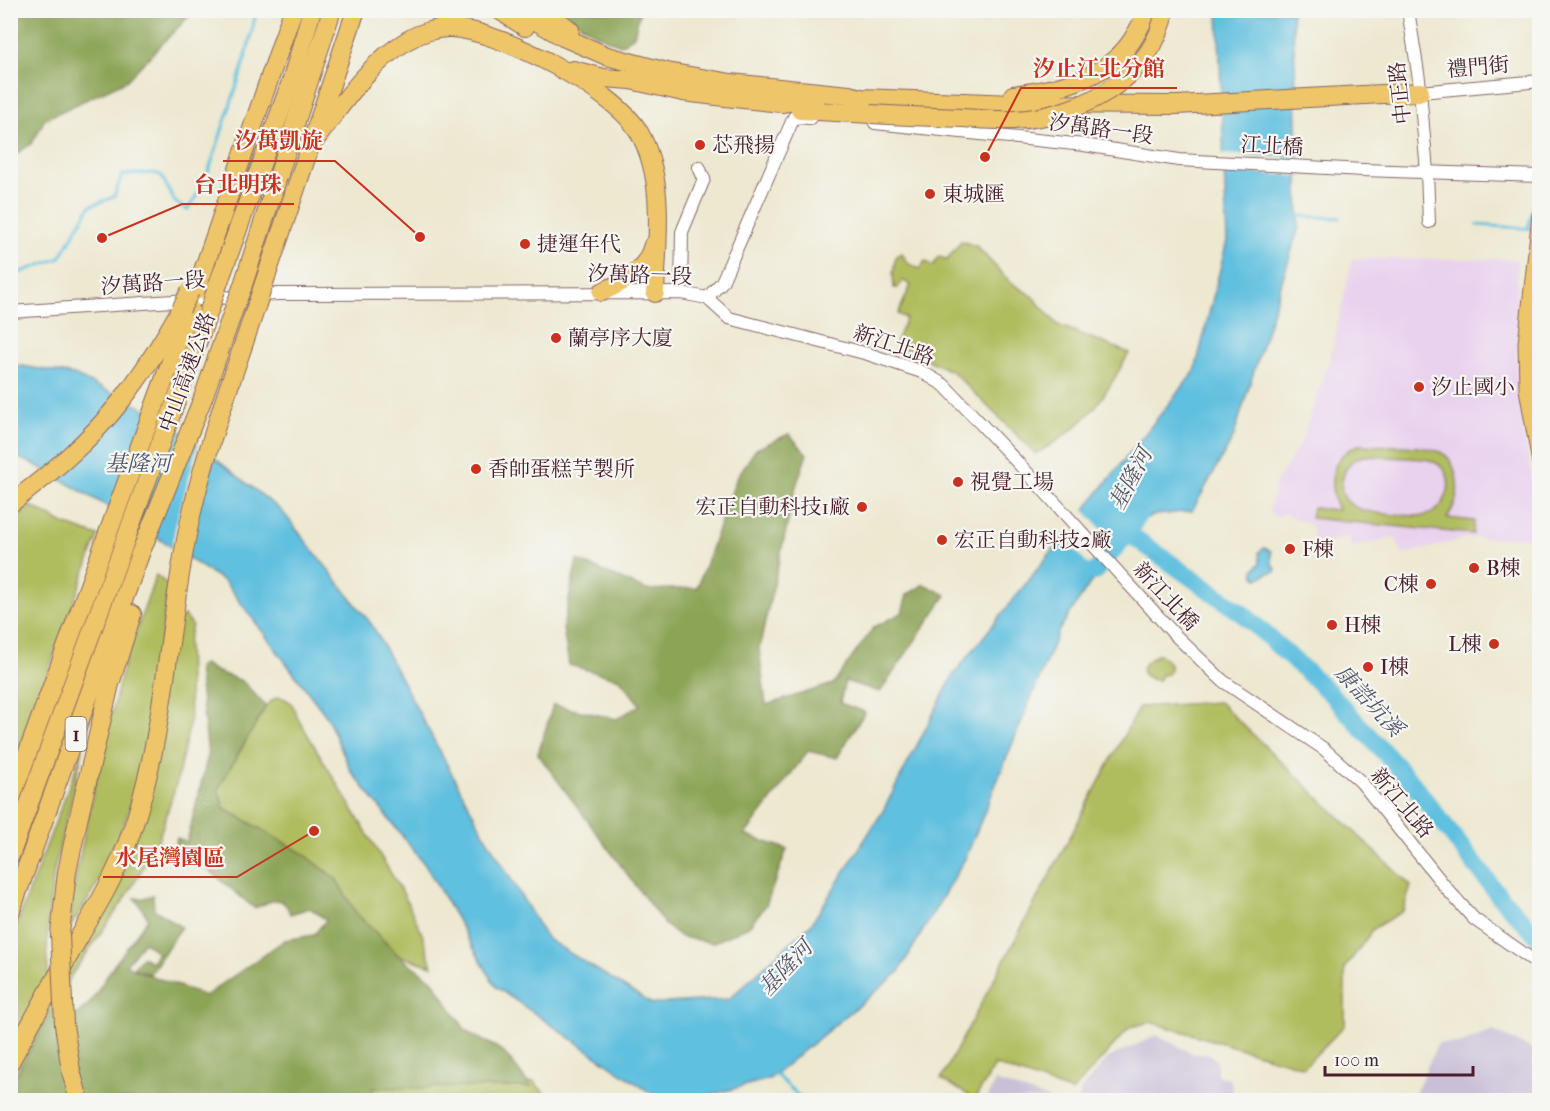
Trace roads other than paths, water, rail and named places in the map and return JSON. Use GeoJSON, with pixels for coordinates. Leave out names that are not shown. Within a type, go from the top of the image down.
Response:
{"type":"FeatureCollection","features":[{"type":"Feature","properties":{"kind":"highway"},"geometry":{"type":"LineString","coordinates":[[10,801],[162,388],[189,300],[293,10]]}},
{"type":"Feature","properties":{"kind":"highway","name":"中山高速公路"},"geometry":{"type":"LineString","coordinates":[[10,856],[292,79],[312,10]]}},
{"type":"Feature","properties":{"kind":"highway","name":"中山高速公路"},"geometry":{"type":"LineString","coordinates":[[146,557],[242,288],[332,10]]}},
{"type":"Feature","properties":{"kind":"highway"},"geometry":{"type":"LineString","coordinates":[[10,1062],[120,862],[146,786],[159,726],[189,525],[215,431],[356,10]]}},
{"type":"Feature","properties":{"kind":"highway"},"geometry":{"type":"LineString","coordinates":[[499,10],[543,38],[683,92],[781,103],[797,109],[1013,120],[1045,116],[1078,105],[1100,95],[1128,76],[1147,55],[1157,36],[1165,10]]}},
{"type":"Feature","properties":{"kind":"highway"},"geometry":{"type":"LineString","coordinates":[[516,10],[632,71]]}},
{"type":"Feature","properties":{"kind":"highway"},"geometry":{"type":"LineString","coordinates":[[545,10],[574,33],[632,71]]}},
{"type":"Feature","properties":{"kind":"highway"},"geometry":{"type":"LineString","coordinates":[[966,102],[1051,90],[1099,71],[1123,52],[1135,37],[1147,10]]}},
{"type":"Feature","properties":{"kind":"highway"},"geometry":{"type":"LineString","coordinates":[[310,147],[360,82],[386,56],[409,39],[429,31],[450,28],[487,35],[561,68],[611,101],[639,131],[649,156],[658,210],[655,293]]}},
{"type":"Feature","properties":{"kind":"highway"},"geometry":{"type":"LineString","coordinates":[[561,68],[604,78],[632,71],[667,72],[861,98],[1014,104],[1176,105],[1420,92]]}},
{"type":"Feature","properties":{"kind":"highway"},"geometry":{"type":"LineString","coordinates":[[781,103],[802,100],[849,103],[861,98]]}},
{"type":"Feature","properties":{"kind":"highway"},"geometry":{"type":"LineString","coordinates":[[602,292],[627,280],[646,263],[657,229]]}},
{"type":"Feature","properties":{"kind":"highway"},"geometry":{"type":"LineString","coordinates":[[14,501],[84,442],[121,402],[189,300]]}},
{"type":"Feature","properties":{"kind":"highway"},"geometry":{"type":"LineString","coordinates":[[78,1101],[64,1025],[60,934],[67,872],[107,695],[131,617],[146,557]]}},
{"type":"Feature","properties":{"kind":"highway","name":"1"},"geometry":{"type":"LineString","coordinates":[[10,913],[146,557]]}},
{"type":"Feature","properties":{"kind":"main road"},"geometry":{"type":"LineString","coordinates":[[1539,215],[1533,267],[1534,297],[1526,343],[1527,389],[1539,463]]}},
{"type":"Feature","properties":{"kind":"street","name":"中正路"},"geometry":{"type":"LineString","coordinates":[[1408,10],[1420,92],[1429,222]]}},
{"type":"Feature","properties":{"kind":"street","name":"禮門街"},"geometry":{"type":"LineString","coordinates":[[1420,92],[1539,81]]}},
{"type":"Feature","properties":{"kind":"street","name":"汐萬路一段"},"geometry":{"type":"LineString","coordinates":[[10,312],[277,294],[602,292],[681,293],[707,298],[722,282],[794,117],[894,124],[1084,145],[1188,160]]}},
{"type":"Feature","properties":{"kind":"street","name":"江北橋"},"geometry":{"type":"LineString","coordinates":[[1188,160],[1427,172]]}},
{"type":"Feature","properties":{"kind":"street"},"geometry":{"type":"LineString","coordinates":[[681,293],[682,232],[704,179],[699,167]]}},
{"type":"Feature","properties":{"kind":"street"},"geometry":{"type":"LineString","coordinates":[[1427,172],[1538,176]]}},
{"type":"Feature","properties":{"kind":"street","name":"新江北路"},"geometry":{"type":"LineString","coordinates":[[707,298],[729,318],[868,354],[921,372],[950,391],[1036,482]]}},
{"type":"Feature","properties":{"kind":"street","name":"新江北橋"},"geometry":{"type":"LineString","coordinates":[[1036,482],[1175,635],[1222,681]]}},
{"type":"Feature","properties":{"kind":"street","name":"新江北路"},"geometry":{"type":"LineString","coordinates":[[1222,681],[1324,749],[1361,782],[1474,919],[1539,965]]}},
{"type":"Feature","properties":{"kind":"water","name":"基隆河"},"geometry":{"type":"Polygon","coordinates":[[[1218,11],[1292,11],[1296,83],[1299,227],[1233,438],[1192,511],[1156,515],[1130,523],[1059,630],[966,857],[898,973],[769,1079],[692,1100],[661,1100],[496,987],[426,866],[351,771],[327,717],[225,582],[126,517],[34,464],[11,455],[10,364],[74,375],[162,417],[282,511],[372,625],[488,841],[547,939],[652,1004],[729,999],[812,923],[883,811],[954,674],[1195,371],[1227,241],[1218,11]]]}},
{"type":"Feature","properties":{"kind":"water"},"geometry":{"type":"Polygon","coordinates":[[[1264,548],[1271,551],[1272,564],[1276,569],[1275,572],[1258,579],[1254,570],[1260,563],[1259,552],[1264,548]]]}},
{"type":"Feature","properties":{"kind":"waterway"},"geometry":{"type":"LineString","coordinates":[[10,276],[60,258],[90,206],[114,197],[122,175],[153,173],[161,175],[175,202],[187,210],[200,190],[214,156],[243,67],[256,10]]}},
{"type":"Feature","properties":{"kind":"waterway"},"geometry":{"type":"LineString","coordinates":[[1528,228],[1540,183]]}},
{"type":"Feature","properties":{"kind":"waterway"},"geometry":{"type":"LineString","coordinates":[[1297,216],[1340,218]]}},
{"type":"Feature","properties":{"kind":"waterway"},"geometry":{"type":"LineString","coordinates":[[1477,225],[1535,229]]}},
{"type":"Feature","properties":{"kind":"waterway","name":"基隆河"},"geometry":{"type":"LineString","coordinates":[[1095,572],[1128,533],[1147,499]]}},
{"type":"Feature","properties":{"kind":"waterway","name":"康誥坑溪"},"geometry":{"type":"LineString","coordinates":[[1128,533],[1243,614],[1329,692],[1412,783],[1500,897],[1540,939]]}},
{"type":"Feature","properties":{"kind":"waterway"},"geometry":{"type":"LineString","coordinates":[[774,1073],[803,1100]]}},
{"type":"Feature","properties":{"kind":"place","name":"芯飛揚"},"geometry":{"type":"Point","coordinates":[700,145]}},
{"type":"Feature","properties":{"kind":"place","name":"汐止江北分館"},"geometry":{"type":"Point","coordinates":[985,157]}},
{"type":"Feature","properties":{"kind":"place","name":"東城匯"},"geometry":{"type":"Point","coordinates":[930,194]}},
{"type":"Feature","properties":{"kind":"place","name":"汐萬凱旋"},"geometry":{"type":"Point","coordinates":[420,237]}},
{"type":"Feature","properties":{"kind":"place","name":"台北明珠"},"geometry":{"type":"Point","coordinates":[102,238]}},
{"type":"Feature","properties":{"kind":"place","name":"捷運年代"},"geometry":{"type":"Point","coordinates":[525,244]}},
{"type":"Feature","properties":{"kind":"place","name":"蘭亭序大廈"},"geometry":{"type":"Point","coordinates":[556,338]}},
{"type":"Feature","properties":{"kind":"place","name":"汐止國小"},"geometry":{"type":"Point","coordinates":[1419,387]}},
{"type":"Feature","properties":{"kind":"place","name":"香帥蛋糕芋製所"},"geometry":{"type":"Point","coordinates":[476,469]}},
{"type":"Feature","properties":{"kind":"place","name":"視覺工場"},"geometry":{"type":"Point","coordinates":[958,482]}},
{"type":"Feature","properties":{"kind":"place","name":"宏正自動科技1廠"},"geometry":{"type":"Point","coordinates":[862,507]}},
{"type":"Feature","properties":{"kind":"place","name":"宏正自動科技2廠"},"geometry":{"type":"Point","coordinates":[942,540]}},
{"type":"Feature","properties":{"kind":"place","name":"F棟"},"geometry":{"type":"Point","coordinates":[1290,549]}},
{"type":"Feature","properties":{"kind":"place","name":"B棟"},"geometry":{"type":"Point","coordinates":[1474,568]}},
{"type":"Feature","properties":{"kind":"place","name":"C棟"},"geometry":{"type":"Point","coordinates":[1431,584]}},
{"type":"Feature","properties":{"kind":"place","name":"H棟"},"geometry":{"type":"Point","coordinates":[1332,625]}},
{"type":"Feature","properties":{"kind":"place","name":"L棟"},"geometry":{"type":"Point","coordinates":[1494,644]}},
{"type":"Feature","properties":{"kind":"place","name":"I棟"},"geometry":{"type":"Point","coordinates":[1368,667]}},
{"type":"Feature","properties":{"kind":"place","name":"水尾灣園區"},"geometry":{"type":"Point","coordinates":[314,831]}}]}
